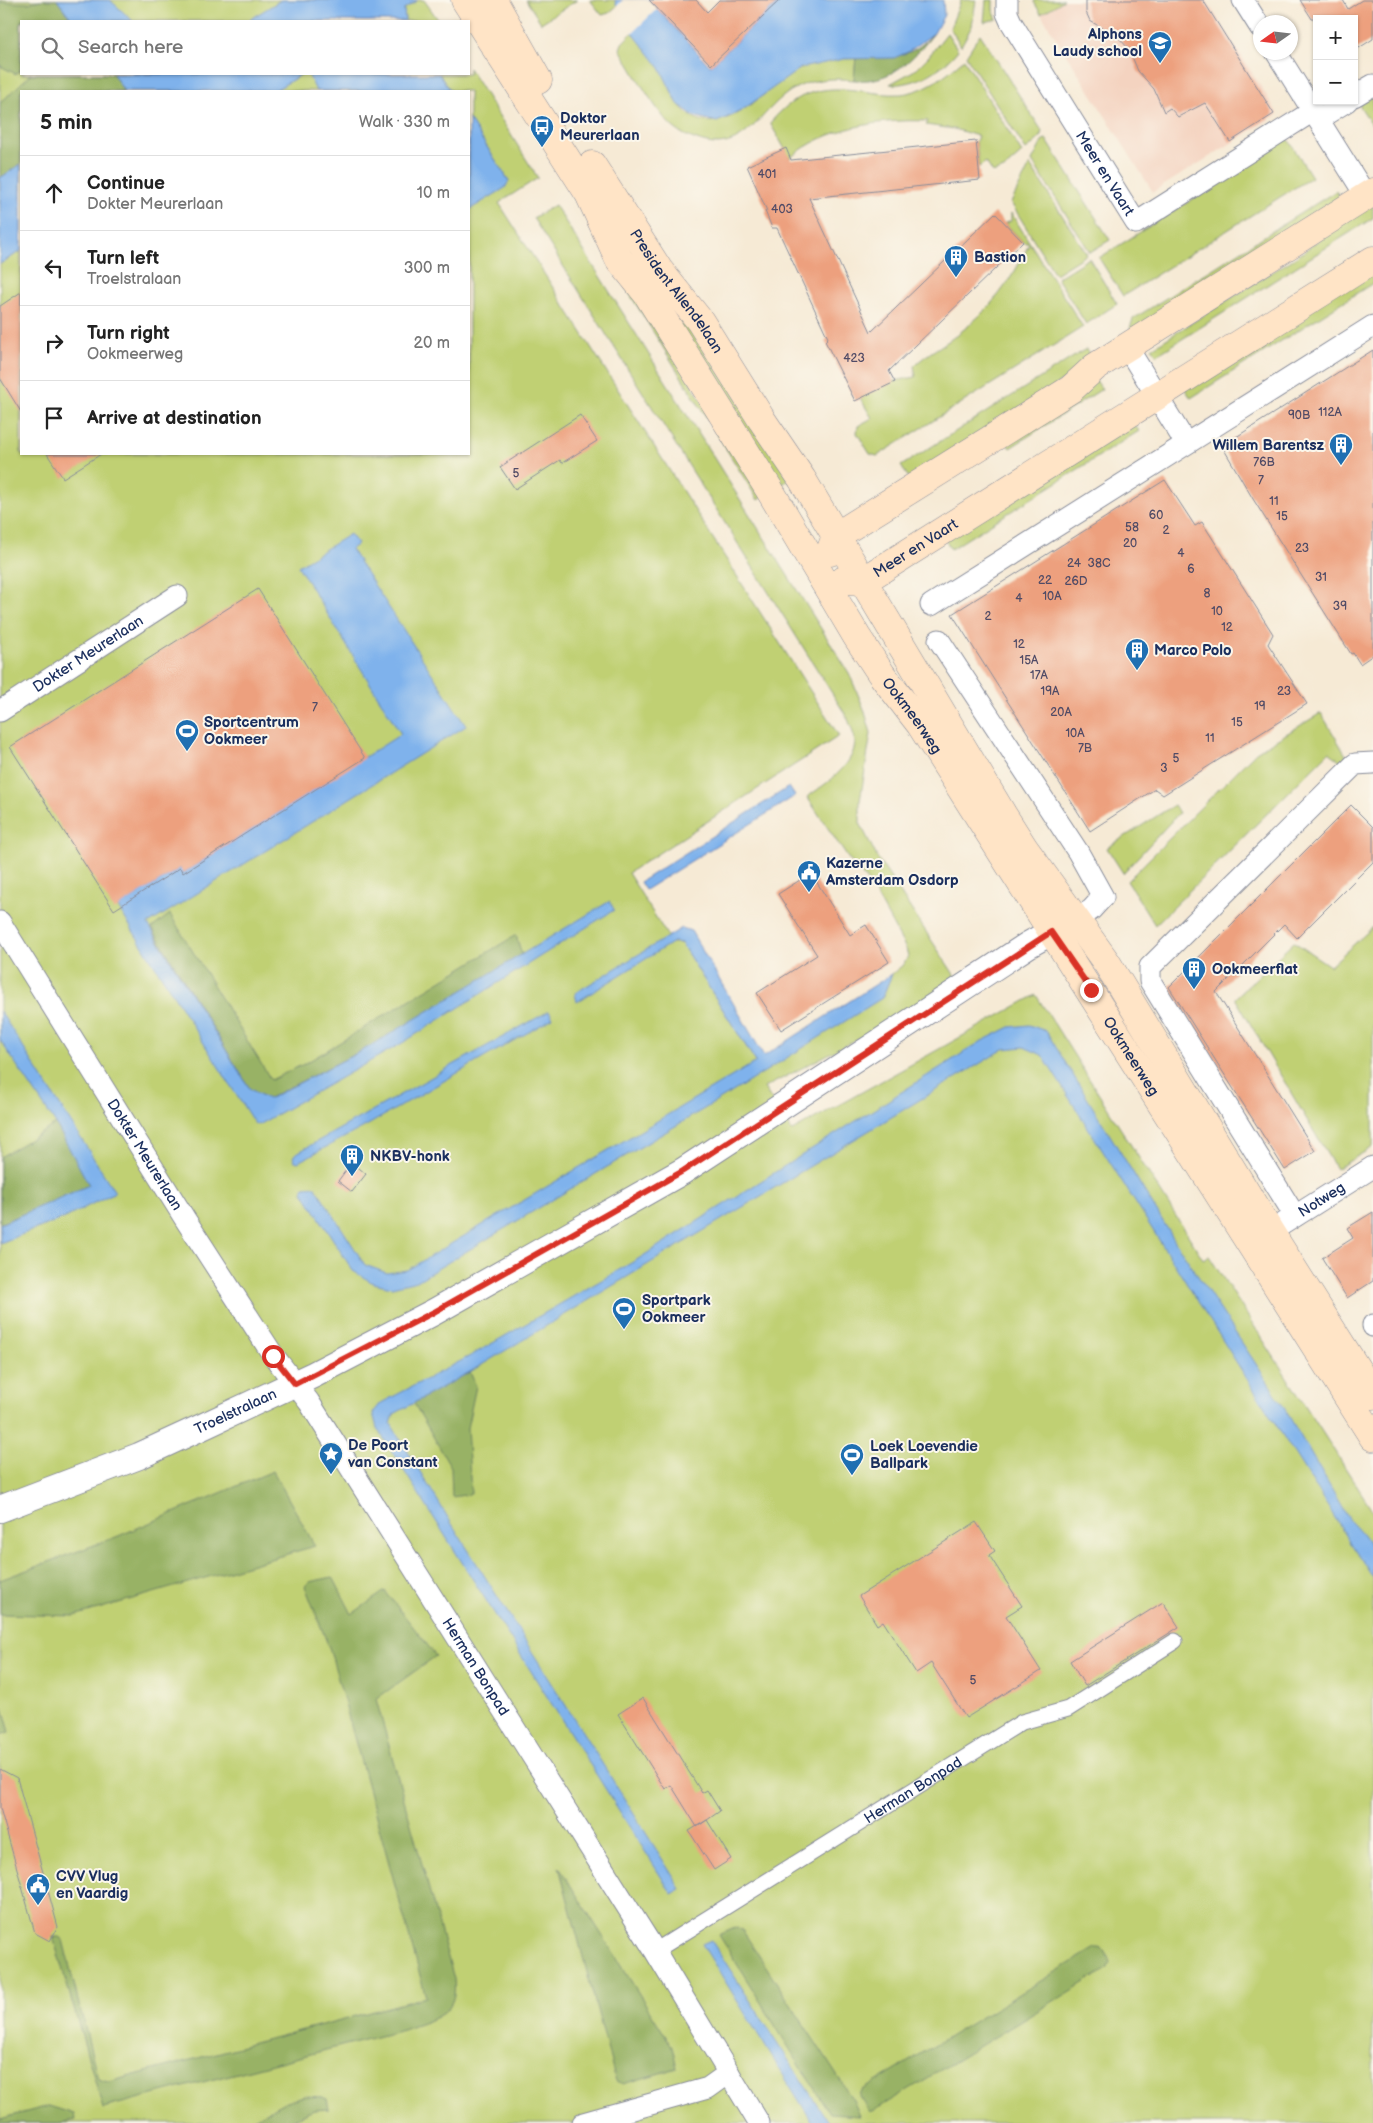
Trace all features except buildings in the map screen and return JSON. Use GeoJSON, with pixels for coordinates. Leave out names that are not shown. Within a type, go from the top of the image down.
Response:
{"type":"FeatureCollection","features":[{"type":"Feature","properties":{"kind":"main road","name":"President Allendelaan"},"geometry":{"type":"LineString","coordinates":[[466,0],[590,194],[619,259],[648,295],[821,577]]}},
{"type":"Feature","properties":{"kind":"main road","name":"President Allendelaan"},"geometry":{"type":"LineString","coordinates":[[493,0],[522,54],[648,254],[700,321],[762,420],[802,479],[863,581]]}},
{"type":"Feature","properties":{"kind":"main road"},"geometry":{"type":"LineString","coordinates":[[821,577],[836,536],[1071,389],[1095,367],[1370,194]]}},
{"type":"Feature","properties":{"kind":"main road","name":"Meer en Vaart"},"geometry":{"type":"LineString","coordinates":[[821,577],[863,581],[1373,260]]}},
{"type":"Feature","properties":{"kind":"main road","name":"Ookmeerweg"},"geometry":{"type":"LineString","coordinates":[[821,577],[882,676],[920,724],[1373,1437]]}},
{"type":"Feature","properties":{"kind":"main road","name":"Ookmeerweg"},"geometry":{"type":"LineString","coordinates":[[863,581],[1024,848],[1114,974],[1270,1232],[1373,1395]]}},
{"type":"Feature","properties":{"kind":"street","name":"Meer en Vaart"},"geometry":{"type":"LineString","coordinates":[[1007,0],[1007,13],[1011,22],[1136,223],[1316,115],[1338,105]]}},
{"type":"Feature","properties":{"kind":"street"},"geometry":{"type":"LineString","coordinates":[[1243,0],[1253,16]]}},
{"type":"Feature","properties":{"kind":"street"},"geometry":{"type":"LineString","coordinates":[[1281,60],[1370,194]]}},
{"type":"Feature","properties":{"kind":"street"},"geometry":{"type":"LineString","coordinates":[[1358,94],[1373,85]]}},
{"type":"Feature","properties":{"kind":"street"},"geometry":{"type":"LineString","coordinates":[[931,605],[1185,442],[1373,326]]}},
{"type":"Feature","properties":{"kind":"street"},"geometry":{"type":"LineString","coordinates":[[1127,347],[1185,442]]}},
{"type":"Feature","properties":{"kind":"street","name":"Dokter Meurerlaan"},"geometry":{"type":"LineString","coordinates":[[0,711],[177,596]]}},
{"type":"Feature","properties":{"kind":"street"},"geometry":{"type":"LineString","coordinates":[[939,640],[1078,852],[1103,897],[1091,910],[1076,919]]}},
{"type":"Feature","properties":{"kind":"street"},"geometry":{"type":"LineString","coordinates":[[1295,1216],[1150,981],[1150,967],[1364,763]]}},
{"type":"Feature","properties":{"kind":"street","name":"Troelstralaan"},"geometry":{"type":"LineString","coordinates":[[0,1509],[139,1456],[295,1384],[434,1312],[683,1171],[1051,932],[1076,919]]}},
{"type":"Feature","properties":{"kind":"street","name":"Dokter Meurerlaan"},"geometry":{"type":"LineString","coordinates":[[0,922],[185,1219],[273,1356],[295,1384]]}},
{"type":"Feature","properties":{"kind":"street","name":"Notweg"},"geometry":{"type":"LineString","coordinates":[[1270,1232],[1373,1167]]}},
{"type":"Feature","properties":{"kind":"street","name":"Herman Bonpad"},"geometry":{"type":"LineString","coordinates":[[295,1384],[655,1951],[760,2123]]}},
{"type":"Feature","properties":{"kind":"street","name":"Herman Bonpad"},"geometry":{"type":"LineString","coordinates":[[655,1951],[1022,1722],[1068,1708],[1175,1641]]}},
{"type":"Feature","properties":{"kind":"street"},"geometry":{"type":"LineString","coordinates":[[583,2123],[708,2088],[729,2073]]}},
{"type":"Feature","properties":{"kind":"shaded area","name":"Alphons Laudy school"},"geometry":{"type":"Polygon","coordinates":[[[1064,0],[1206,0],[1278,114],[1153,192],[1041,14],[1064,0]]]}},
{"type":"Feature","properties":{"kind":"green space"},"geometry":{"type":"Polygon","coordinates":[[[0,0],[328,0],[296,20],[20,20],[20,75],[208,75],[183,90],[20,90],[20,192],[0,204],[0,0]]]}},
{"type":"Feature","properties":{"kind":"green space"},"geometry":{"type":"Polygon","coordinates":[[[41,0],[57,0],[71,18],[69,20],[20,20],[20,70],[16,74],[0,66],[0,2],[28,3],[41,0]]]}},
{"type":"Feature","properties":{"kind":"green space"},"geometry":{"type":"Polygon","coordinates":[[[418,0],[424,0],[438,20],[405,20],[404,9],[418,0]]]}},
{"type":"Feature","properties":{"kind":"green space"},"geometry":{"type":"Polygon","coordinates":[[[526,0],[577,0],[541,23],[526,0]]]}},
{"type":"Feature","properties":{"kind":"green space"},"geometry":{"type":"Polygon","coordinates":[[[590,0],[615,0],[618,5],[609,13],[602,15],[590,0]]]}},
{"type":"Feature","properties":{"kind":"green space"},"geometry":{"type":"Polygon","coordinates":[[[961,0],[976,0],[972,26],[961,46],[950,28],[961,0]]]}},
{"type":"Feature","properties":{"kind":"green space"},"geometry":{"type":"Polygon","coordinates":[[[986,0],[993,0],[993,10],[997,19],[984,22],[986,0]]]}},
{"type":"Feature","properties":{"kind":"green space"},"geometry":{"type":"Polygon","coordinates":[[[1035,0],[1064,0],[1041,14],[1034,2],[1035,0]]]}},
{"type":"Feature","properties":{"kind":"green space"},"geometry":{"type":"Polygon","coordinates":[[[633,32],[657,63],[680,106],[695,118],[710,122],[726,119],[742,111],[786,77],[813,64],[856,57],[854,80],[826,79],[798,87],[785,95],[741,136],[729,142],[714,144],[688,137],[669,124],[660,112],[620,49],[622,43],[633,32]]]}},
{"type":"Feature","properties":{"kind":"green space"},"geometry":{"type":"Polygon","coordinates":[[[934,33],[918,52],[890,74],[867,80],[854,80],[856,57],[889,57],[907,53],[916,49],[934,33]]]}},
{"type":"Feature","properties":{"kind":"green space"},"geometry":{"type":"Polygon","coordinates":[[[947,33],[958,50],[952,57],[936,70],[919,79],[900,84],[890,84],[915,70],[947,33]]]}},
{"type":"Feature","properties":{"kind":"green space"},"geometry":{"type":"Polygon","coordinates":[[[980,34],[1042,131],[1040,138],[1026,150],[966,56],[980,34]]]}},
{"type":"Feature","properties":{"kind":"green space"},"geometry":{"type":"Polygon","coordinates":[[[964,59],[1022,153],[1004,169],[993,173],[986,162],[979,167],[976,141],[978,136],[954,129],[926,125],[928,121],[892,122],[855,127],[821,139],[805,147],[790,158],[770,123],[790,104],[800,97],[811,93],[823,90],[848,89],[901,94],[919,90],[935,82],[964,59]]]}},
{"type":"Feature","properties":{"kind":"green space","name":"Sportpark Ookmeer"},"geometry":{"type":"Polygon","coordinates":[[[470,70],[538,178],[499,203],[839,736],[628,873],[672,943],[681,943],[756,1062],[882,998],[892,974],[904,964],[908,956],[872,887],[848,858],[807,797],[837,774],[853,752],[855,743],[847,717],[533,218],[555,205],[849,673],[864,709],[871,733],[860,801],[860,823],[878,859],[957,979],[901,1016],[764,1088],[792,1131],[1036,995],[1203,1259],[1209,1256],[1373,1511],[1373,2123],[0,2123],[0,264],[20,252],[20,455],[470,455],[470,157],[509,181],[470,121],[470,90],[450,90],[440,75],[470,75],[470,70]]]}},
{"type":"Feature","properties":{"kind":"green space"},"geometry":{"type":"Polygon","coordinates":[[[30,75],[114,75],[123,90],[20,90],[20,165],[0,178],[0,103],[30,75]]]}},
{"type":"Feature","properties":{"kind":"green space"},"geometry":{"type":"Polygon","coordinates":[[[300,75],[315,75],[421,90],[276,90],[300,75]]]}},
{"type":"Feature","properties":{"kind":"green space"},"geometry":{"type":"Polygon","coordinates":[[[1373,96],[1373,126],[1359,105],[1373,96]]]}},
{"type":"Feature","properties":{"kind":"green space"},"geometry":{"type":"Polygon","coordinates":[[[1046,139],[1110,240],[1090,252],[1032,161],[1043,140],[1046,139]]]}},
{"type":"Feature","properties":{"kind":"green space"},"geometry":{"type":"Polygon","coordinates":[[[1288,139],[1312,177],[1123,296],[1099,258],[1288,139]]]}},
{"type":"Feature","properties":{"kind":"green space"},"geometry":{"type":"Polygon","coordinates":[[[1030,165],[1087,254],[1055,274],[1011,203],[1030,165]]]}},
{"type":"Feature","properties":{"kind":"green space"},"geometry":{"type":"Polygon","coordinates":[[[1336,191],[1344,204],[1134,334],[1130,328],[1133,319],[1336,191]]]}},
{"type":"Feature","properties":{"kind":"green space"},"geometry":{"type":"Polygon","coordinates":[[[1373,198],[1373,218],[1157,355],[1152,348],[1298,256],[1373,198]]]}},
{"type":"Feature","properties":{"kind":"green space"},"geometry":{"type":"Polygon","coordinates":[[[1011,213],[1083,327],[877,456],[870,454],[857,433],[858,426],[872,418],[860,398],[894,381],[916,377],[914,366],[969,325],[999,294],[1016,270],[1029,244],[1023,242],[1005,223],[1011,221],[1011,213]]]}},
{"type":"Feature","properties":{"kind":"green space"},"geometry":{"type":"Polygon","coordinates":[[[624,236],[794,477],[779,486],[622,245],[624,236]]]}},
{"type":"Feature","properties":{"kind":"green space"},"geometry":{"type":"Polygon","coordinates":[[[1089,258],[1117,304],[1086,324],[1057,278],[1089,258]]]}},
{"type":"Feature","properties":{"kind":"green space"},"geometry":{"type":"Polygon","coordinates":[[[615,261],[762,497],[758,500],[611,264],[615,261]]]}},
{"type":"Feature","properties":{"kind":"green space"},"geometry":{"type":"Polygon","coordinates":[[[1373,266],[1373,283],[1191,398],[1183,386],[1373,266]]]}},
{"type":"Feature","properties":{"kind":"green space"},"geometry":{"type":"Polygon","coordinates":[[[1086,349],[1094,361],[909,478],[901,466],[1086,349]]]}},
{"type":"Feature","properties":{"kind":"green space"},"geometry":{"type":"Polygon","coordinates":[[[1093,376],[1102,389],[1010,448],[1005,441],[1093,376]]]}},
{"type":"Feature","properties":{"kind":"green space"},"geometry":{"type":"Polygon","coordinates":[[[1131,419],[1139,431],[951,549],[944,538],[1131,419]]]}},
{"type":"Feature","properties":{"kind":"green space"},"geometry":{"type":"Polygon","coordinates":[[[1321,713],[1347,757],[1342,762],[1329,752],[1155,925],[1127,881],[1256,752],[1321,713]]]}},
{"type":"Feature","properties":{"kind":"green space"},"geometry":{"type":"Polygon","coordinates":[[[1174,805],[1179,813],[1123,873],[1107,848],[1174,805]]]}},
{"type":"Feature","properties":{"kind":"green space"},"geometry":{"type":"Polygon","coordinates":[[[170,914],[271,1080],[306,1063],[516,935],[522,955],[367,1048],[267,1099],[250,1089],[152,928],[170,914]]]}},
{"type":"Feature","properties":{"kind":"green space"},"geometry":{"type":"Polygon","coordinates":[[[1373,927],[1373,1147],[1336,1169],[1235,998],[1294,942],[1330,966],[1373,927]]]}},
{"type":"Feature","properties":{"kind":"green space"},"geometry":{"type":"Polygon","coordinates":[[[56,1124],[90,1185],[0,1224],[0,1157],[56,1124]]]}},
{"type":"Feature","properties":{"kind":"green space"},"geometry":{"type":"Polygon","coordinates":[[[470,1372],[476,1386],[467,1428],[471,1494],[452,1497],[451,1467],[413,1402],[470,1372]]]}},
{"type":"Feature","properties":{"kind":"green space"},"geometry":{"type":"Polygon","coordinates":[[[273,1471],[315,1546],[74,1616],[0,1614],[0,1580],[116,1537],[273,1471]]]}},
{"type":"Feature","properties":{"kind":"green space"},"geometry":{"type":"Polygon","coordinates":[[[333,1577],[352,1614],[385,1591],[436,1656],[376,1699],[454,1979],[452,2001],[448,2008],[433,2019],[403,2030],[103,2108],[53,1937],[59,1937],[63,1940],[98,2079],[108,2082],[426,1997],[330,1650],[305,1586],[309,1582],[333,1577]]]}},
{"type":"Feature","properties":{"kind":"green space"},"geometry":{"type":"Polygon","coordinates":[[[0,1697],[10,1732],[0,1735],[0,1697]]]}},
{"type":"Feature","properties":{"kind":"green space"},"geometry":{"type":"Polygon","coordinates":[[[559,1867],[672,2046],[677,2068],[623,2084],[616,2081],[559,1867]]]}},
{"type":"Feature","properties":{"kind":"green space"},"geometry":{"type":"Polygon","coordinates":[[[737,1927],[743,1931],[853,2100],[860,2116],[830,2114],[719,1935],[737,1927]]]}},
{"type":"Feature","properties":{"kind":"green space"},"geometry":{"type":"Polygon","coordinates":[[[1095,1948],[1105,1952],[1110,1962],[1108,1968],[875,2110],[870,2112],[859,2096],[860,2091],[1095,1948]]]}},
{"type":"Feature","properties":{"kind":"green space"},"geometry":{"type":"Polygon","coordinates":[[[304,2096],[327,2099],[329,2109],[314,2110],[284,2123],[246,2123],[286,2101],[304,2096]]]}},
{"type":"Feature","properties":{"kind":"green space"},"geometry":{"type":"Polygon","coordinates":[[[49,2106],[74,2114],[75,2120],[58,2123],[0,2123],[0,2119],[49,2106]]]}},
{"type":"Feature","properties":{"kind":"water"},"geometry":{"type":"Polygon","coordinates":[[[57,0],[110,0],[132,20],[72,20],[57,0]]]}},
{"type":"Feature","properties":{"kind":"water"},"geometry":{"type":"Polygon","coordinates":[[[281,0],[418,0],[404,9],[405,20],[249,20],[281,0]]]}},
{"type":"Feature","properties":{"kind":"water"},"geometry":{"type":"Polygon","coordinates":[[[615,0],[649,0],[710,66],[781,0],[943,0],[944,15],[934,33],[908,52],[894,58],[844,59],[801,68],[741,111],[717,122],[694,116],[678,104],[660,68],[619,15],[615,0]]]}},
{"type":"Feature","properties":{"kind":"water"},"geometry":{"type":"Polygon","coordinates":[[[114,75],[300,75],[276,90],[123,90],[114,75]]]}},
{"type":"Feature","properties":{"kind":"water"},"geometry":{"type":"Polygon","coordinates":[[[308,75],[440,75],[450,90],[316,90],[308,75]]]}},
{"type":"Feature","properties":{"kind":"water"},"geometry":{"type":"Polygon","coordinates":[[[470,121],[509,181],[505,188],[470,209],[470,121]]]}},
{"type":"Feature","properties":{"kind":"water"},"geometry":{"type":"Polygon","coordinates":[[[20,165],[20,252],[0,264],[0,178],[20,165]]]}},
{"type":"Feature","properties":{"kind":"water"},"geometry":{"type":"Polygon","coordinates":[[[350,534],[358,544],[351,549],[466,726],[148,924],[250,1089],[268,1099],[367,1048],[610,901],[614,910],[404,1042],[258,1125],[254,1123],[118,907],[180,868],[183,873],[401,734],[298,566],[350,534]]]}},
{"type":"Feature","properties":{"kind":"water"},"geometry":{"type":"Polygon","coordinates":[[[789,787],[795,796],[645,890],[640,882],[789,787]]]}},
{"type":"Feature","properties":{"kind":"water"},"geometry":{"type":"Polygon","coordinates":[[[682,928],[691,931],[764,1056],[892,974],[882,998],[739,1088],[417,1281],[392,1287],[373,1283],[353,1271],[303,1192],[304,1187],[315,1186],[365,1265],[387,1273],[407,1270],[756,1062],[681,943],[673,942],[577,1002],[575,993],[682,928]]]}},
{"type":"Feature","properties":{"kind":"water"},"geometry":{"type":"Polygon","coordinates":[[[0,1011],[115,1192],[67,1217],[0,1243],[0,1224],[89,1185],[56,1124],[0,1040],[0,1011]]]}},
{"type":"Feature","properties":{"kind":"water"},"geometry":{"type":"Polygon","coordinates":[[[549,1011],[553,1018],[366,1126],[298,1162],[295,1161],[293,1157],[295,1154],[549,1011]]]}},
{"type":"Feature","properties":{"kind":"water"},"geometry":{"type":"Polygon","coordinates":[[[1029,1025],[1046,1031],[1175,1241],[1279,1399],[1350,1521],[1367,1541],[1371,1552],[1373,1578],[1042,1055],[1024,1047],[1004,1049],[470,1372],[394,1414],[391,1424],[681,1889],[672,1894],[377,1428],[373,1413],[381,1403],[472,1355],[638,1259],[982,1041],[1010,1027],[1029,1025]]]}},
{"type":"Feature","properties":{"kind":"water"},"geometry":{"type":"Polygon","coordinates":[[[711,1940],[829,2123],[813,2123],[702,1944],[711,1940]]]}},
{"type":"Feature","properties":{"kind":"pier"},"geometry":{"type":"Polygon","coordinates":[[[623,0],[649,0],[657,9],[631,34],[617,16],[616,7],[623,0]]]}},
{"type":"Feature","properties":{"kind":"place","name":"Alphons Laudy school"},"geometry":{"type":"Point","coordinates":[1160,64]}},
{"type":"Feature","properties":{"kind":"place","name":"Doktor Meurerlaan"},"geometry":{"type":"Point","coordinates":[542,148]}},
{"type":"Feature","properties":{"kind":"place","name":"Bastion"},"geometry":{"type":"Point","coordinates":[956,278]}},
{"type":"Feature","properties":{"kind":"place","name":"Willem Barentsz"},"geometry":{"type":"Point","coordinates":[1341,466]}},
{"type":"Feature","properties":{"kind":"place","name":"Marco Polo"},"geometry":{"type":"Point","coordinates":[1137,671]}},
{"type":"Feature","properties":{"kind":"place","name":"Sportcentrum Ookmeer"},"geometry":{"type":"Point","coordinates":[187,752]}},
{"type":"Feature","properties":{"kind":"place","name":"Kazerne Amsterdam Osdorp"},"geometry":{"type":"Point","coordinates":[809,893]}},
{"type":"Feature","properties":{"kind":"place","name":"Ookmeerflat"},"geometry":{"type":"Point","coordinates":[1194,990]}},
{"type":"Feature","properties":{"kind":"place","name":"NKBV-honk"},"geometry":{"type":"Point","coordinates":[352,1177]}},
{"type":"Feature","properties":{"kind":"place","name":"Sportpark Ookmeer"},"geometry":{"type":"Point","coordinates":[624,1330]}},
{"type":"Feature","properties":{"kind":"place","name":"De Poort van Constant"},"geometry":{"type":"Point","coordinates":[331,1475]}},
{"type":"Feature","properties":{"kind":"place","name":"Loek Loevendie Ballpark"},"geometry":{"type":"Point","coordinates":[852,1476]}},
{"type":"Feature","properties":{"kind":"place","name":"CVV Vlug en Vaardig"},"geometry":{"type":"Point","coordinates":[38,1906]}},
{"type":"Feature","properties":{"kind":"route"},"geometry":{"type":"LineString","coordinates":[[273,1356],[295,1384],[434,1312],[683,1171],[1028,945],[1051,932],[1091,990]]}}]}
